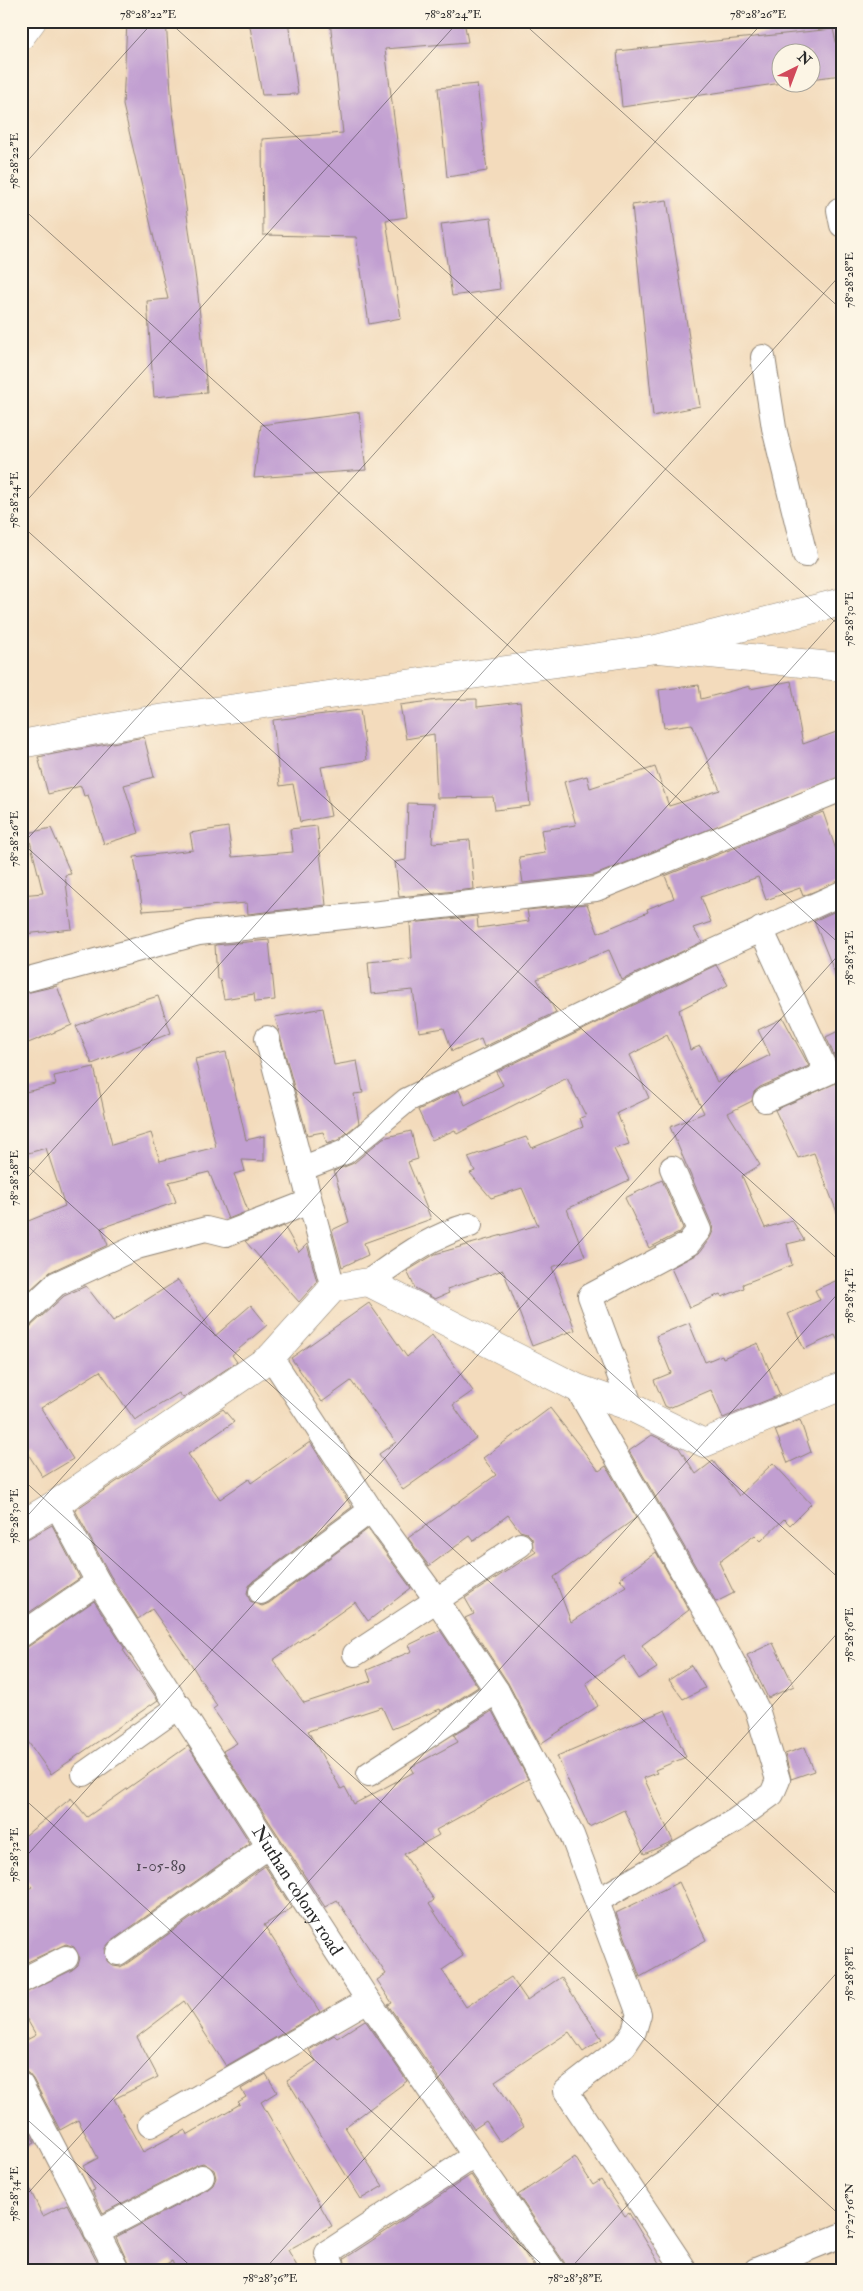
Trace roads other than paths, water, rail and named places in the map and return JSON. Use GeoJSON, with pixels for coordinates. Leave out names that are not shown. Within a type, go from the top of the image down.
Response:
{"type":"FeatureCollection","features":[{"type":"Feature","properties":{"kind":"main road"},"geometry":{"type":"LineString","coordinates":[[21,36],[32,21]]}},
{"type":"Feature","properties":{"kind":"main road"},"geometry":{"type":"LineString","coordinates":[[21,744],[151,720],[656,649],[842,602]]}},
{"type":"Feature","properties":{"kind":"main road"},"geometry":{"type":"LineString","coordinates":[[656,649],[842,667]]}},
{"type":"Feature","properties":{"kind":"main road"},"geometry":{"type":"LineString","coordinates":[[21,1525],[56,1504],[272,1357],[333,1288],[368,1282],[577,1388],[632,1407],[704,1443],[842,1386]]}},
{"type":"Feature","properties":{"kind":"street"},"geometry":{"type":"LineString","coordinates":[[763,357],[774,428],[805,555]]}},
{"type":"Feature","properties":{"kind":"street"},"geometry":{"type":"LineString","coordinates":[[21,981],[199,933],[596,888],[842,789]]}},
{"type":"Feature","properties":{"kind":"street"},"geometry":{"type":"LineString","coordinates":[[301,1169],[345,1152],[407,1100],[761,929],[842,893]]}},
{"type":"Feature","properties":{"kind":"street"},"geometry":{"type":"LineString","coordinates":[[761,929],[827,1073],[765,1100]]}},
{"type":"Feature","properties":{"kind":"street"},"geometry":{"type":"LineString","coordinates":[[267,1038],[333,1288]]}},
{"type":"Feature","properties":{"kind":"street"},"geometry":{"type":"LineString","coordinates":[[632,1407],[590,1296],[688,1244],[700,1230],[672,1168]]}},
{"type":"Feature","properties":{"kind":"street"},"geometry":{"type":"LineString","coordinates":[[21,1317],[56,1284],[137,1247],[206,1230],[226,1234],[309,1202]]}},
{"type":"Feature","properties":{"kind":"street"},"geometry":{"type":"LineString","coordinates":[[368,1282],[423,1244],[446,1232],[470,1225]]}},
{"type":"Feature","properties":{"kind":"street"},"geometry":{"type":"LineString","coordinates":[[272,1357],[372,1510],[436,1599],[497,1691],[572,1835],[639,2014],[634,2031],[624,2046],[566,2091],[685,2270]]}},
{"type":"Feature","properties":{"kind":"street"},"geometry":{"type":"LineString","coordinates":[[577,1388],[715,1628],[757,1709],[778,1780],[772,1794],[736,1820],[596,1901]]}},
{"type":"Feature","properties":{"kind":"street","name":"Nuthan colony road"},"geometry":{"type":"LineString","coordinates":[[56,1504],[98,1582],[180,1706],[368,2000],[553,2270]]}},
{"type":"Feature","properties":{"kind":"street"},"geometry":{"type":"LineString","coordinates":[[261,1592],[372,1510]]}},
{"type":"Feature","properties":{"kind":"street"},"geometry":{"type":"LineString","coordinates":[[355,1654],[520,1545]]}},
{"type":"Feature","properties":{"kind":"street"},"geometry":{"type":"LineString","coordinates":[[21,1635],[98,1582]]}},
{"type":"Feature","properties":{"kind":"street"},"geometry":{"type":"LineString","coordinates":[[369,1774],[497,1691]]}},
{"type":"Feature","properties":{"kind":"street"},"geometry":{"type":"LineString","coordinates":[[84,1774],[180,1706]]}},
{"type":"Feature","properties":{"kind":"street"},"geometry":{"type":"LineString","coordinates":[[118,1953],[269,1846]]}},
{"type":"Feature","properties":{"kind":"street"},"geometry":{"type":"LineString","coordinates":[[21,1980],[66,1958]]}},
{"type":"Feature","properties":{"kind":"street"},"geometry":{"type":"LineString","coordinates":[[150,2125],[368,2000]]}},
{"type":"Feature","properties":{"kind":"street"},"geometry":{"type":"LineString","coordinates":[[21,2084],[116,2270]]}},
{"type":"Feature","properties":{"kind":"street"},"geometry":{"type":"LineString","coordinates":[[334,2270],[327,2253],[474,2156]]}},
{"type":"Feature","properties":{"kind":"street"},"geometry":{"type":"LineString","coordinates":[[96,2232],[202,2177]]}},
{"type":"Feature","properties":{"kind":"street"},"geometry":{"type":"LineString","coordinates":[[756,2270],[842,2235]]}}]}
